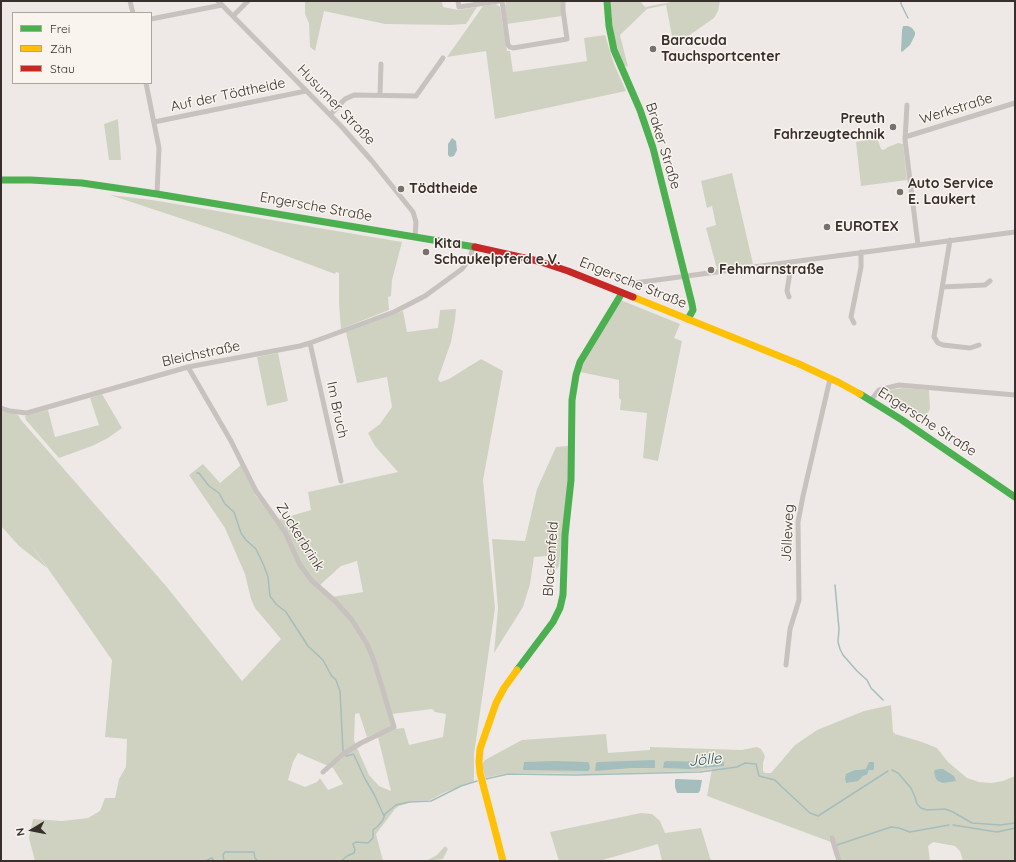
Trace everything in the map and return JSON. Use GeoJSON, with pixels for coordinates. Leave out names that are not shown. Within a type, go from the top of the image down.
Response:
{"type":"FeatureCollection","features":[{"type":"Feature","properties":{"kind":"main road","name":"Braker Straße"},"geometry":{"type":"LineString","coordinates":[[607,1],[609,26],[613,44],[647,128],[693,307],[688,319]]}},
{"type":"Feature","properties":{"kind":"main road","name":"Engersche Straße"},"geometry":{"type":"LineString","coordinates":[[1,180],[82,183],[157,194],[473,247],[538,261],[568,271],[688,319],[799,364],[830,379],[870,400],[902,420],[1015,497]]}},
{"type":"Feature","properties":{"kind":"main road","name":"Blackenfeld"},"geometry":{"type":"LineString","coordinates":[[503,861],[480,773],[478,762],[480,749],[496,703],[504,688],[553,622],[560,608],[563,595],[565,535],[571,473],[572,400],[576,375],[580,362],[622,293]]}},
{"type":"Feature","properties":{"kind":"street"},"geometry":{"type":"LineString","coordinates":[[130,1],[133,12]]}},
{"type":"Feature","properties":{"kind":"street"},"geometry":{"type":"LineString","coordinates":[[233,16],[248,1]]}},
{"type":"Feature","properties":{"kind":"street"},"geometry":{"type":"LineString","coordinates":[[458,1],[459,7],[500,1],[508,45],[513,48],[567,39],[563,1]]}},
{"type":"Feature","properties":{"kind":"street"},"geometry":{"type":"LineString","coordinates":[[152,19],[220,3]]}},
{"type":"Feature","properties":{"kind":"street","name":"Husumer Straße"},"geometry":{"type":"LineString","coordinates":[[220,3],[330,114],[410,206],[416,222],[415,237]]}},
{"type":"Feature","properties":{"kind":"street"},"geometry":{"type":"LineString","coordinates":[[330,114],[349,96],[416,96],[443,58]]}},
{"type":"Feature","properties":{"kind":"street"},"geometry":{"type":"LineString","coordinates":[[380,95],[381,64]]}},
{"type":"Feature","properties":{"kind":"street"},"geometry":{"type":"LineString","coordinates":[[146,84],[159,148],[157,194]]}},
{"type":"Feature","properties":{"kind":"street","name":"Auf der Tödtheide"},"geometry":{"type":"LineString","coordinates":[[154,122],[306,91]]}},
{"type":"Feature","properties":{"kind":"street","name":"Werkstraße"},"geometry":{"type":"LineString","coordinates":[[905,137],[1015,103]]}},
{"type":"Feature","properties":{"kind":"street"},"geometry":{"type":"LineString","coordinates":[[907,105],[905,137],[918,245]]}},
{"type":"Feature","properties":{"kind":"street"},"geometry":{"type":"LineString","coordinates":[[626,284],[1015,232]]}},
{"type":"Feature","properties":{"kind":"street"},"geometry":{"type":"LineString","coordinates":[[950,240],[934,334],[935,339],[943,346],[970,348],[978,345]]}},
{"type":"Feature","properties":{"kind":"street","name":"Bleichstraße"},"geometry":{"type":"LineString","coordinates":[[1,408],[10,411],[27,413],[188,367],[310,343],[405,307],[425,296],[462,269],[470,258],[473,247]]}},
{"type":"Feature","properties":{"kind":"street"},"geometry":{"type":"LineString","coordinates":[[854,323],[851,317],[861,267],[861,252]]}},
{"type":"Feature","properties":{"kind":"street"},"geometry":{"type":"LineString","coordinates":[[789,262],[790,272],[787,291],[789,297]]}},
{"type":"Feature","properties":{"kind":"street"},"geometry":{"type":"LineString","coordinates":[[942,287],[985,285],[990,281]]}},
{"type":"Feature","properties":{"kind":"street","name":"Im Bruch"},"geometry":{"type":"LineString","coordinates":[[310,343],[341,481]]}},
{"type":"Feature","properties":{"kind":"street","name":"Zuckerbrink"},"geometry":{"type":"LineString","coordinates":[[188,367],[231,441],[256,491],[285,532],[300,565],[312,581],[335,601],[352,620],[364,639],[374,661],[394,727],[361,743],[343,754],[323,772]]}},
{"type":"Feature","properties":{"kind":"street","name":"Jölleweg"},"geometry":{"type":"LineString","coordinates":[[786,665],[790,629],[799,600],[798,522],[830,379]]}},
{"type":"Feature","properties":{"kind":"street"},"geometry":{"type":"LineString","coordinates":[[870,400],[879,390],[899,385],[1015,395]]}},
{"type":"Feature","properties":{"kind":"street"},"geometry":{"type":"LineString","coordinates":[[832,838],[839,861]]}},
{"type":"Feature","properties":{"kind":"green space"},"geometry":{"type":"Polygon","coordinates":[[[305,1],[442,1],[443,7],[459,10],[477,7],[466,24],[450,25],[385,24],[324,11],[315,51],[310,47],[309,23],[305,14],[305,1]]]}},
{"type":"Feature","properties":{"kind":"green space"},"geometry":{"type":"Polygon","coordinates":[[[561,1],[562,16],[507,24],[505,5],[506,2],[561,1]]]}},
{"type":"Feature","properties":{"kind":"green space"},"geometry":{"type":"Polygon","coordinates":[[[610,1],[640,1],[645,7],[676,1],[720,1],[718,11],[714,18],[674,46],[666,5],[647,9],[620,35],[628,67],[623,65],[614,38],[610,1]]]}},
{"type":"Feature","properties":{"kind":"green space"},"geometry":{"type":"Polygon","coordinates":[[[496,4],[500,7],[507,51],[510,51],[513,72],[587,61],[584,38],[605,35],[614,64],[626,91],[495,119],[486,51],[447,57],[483,6],[496,4]]]}},
{"type":"Feature","properties":{"kind":"green space"},"geometry":{"type":"Polygon","coordinates":[[[118,119],[121,160],[109,160],[104,124],[118,119]]]}},
{"type":"Feature","properties":{"kind":"green space"},"geometry":{"type":"Polygon","coordinates":[[[877,138],[881,149],[884,150],[898,143],[903,144],[907,180],[861,186],[856,142],[877,138]]]}},
{"type":"Feature","properties":{"kind":"green space"},"geometry":{"type":"Polygon","coordinates":[[[732,173],[753,264],[717,269],[706,228],[716,225],[712,206],[707,208],[701,181],[732,173]]]}},
{"type":"Feature","properties":{"kind":"green space"},"geometry":{"type":"Polygon","coordinates":[[[110,195],[152,200],[402,242],[392,280],[391,296],[388,297],[389,310],[341,329],[339,273],[336,272],[335,274],[225,233],[110,195]]]}},
{"type":"Feature","properties":{"kind":"green space"},"geometry":{"type":"Polygon","coordinates":[[[621,301],[680,324],[674,338],[682,341],[658,461],[643,458],[647,413],[620,410],[621,400],[619,398],[619,380],[580,372],[582,363],[621,301]]]}},
{"type":"Feature","properties":{"kind":"green space"},"geometry":{"type":"Polygon","coordinates":[[[456,309],[451,342],[438,379],[440,382],[449,379],[481,359],[503,371],[483,480],[495,608],[474,754],[474,781],[443,793],[430,800],[415,801],[399,806],[395,809],[376,834],[383,861],[35,861],[29,838],[33,819],[62,821],[88,818],[100,811],[105,798],[115,798],[119,779],[126,767],[127,739],[105,737],[112,660],[28,540],[47,568],[19,546],[1,526],[1,410],[18,415],[166,586],[242,681],[281,639],[255,608],[251,599],[245,574],[225,528],[189,475],[203,464],[220,483],[241,465],[256,496],[273,518],[280,519],[311,510],[308,492],[398,472],[375,446],[368,433],[380,424],[392,407],[387,377],[357,383],[346,332],[403,311],[407,332],[438,328],[440,310],[456,309]],[[357,561],[341,566],[320,585],[332,597],[363,592],[357,561]],[[432,709],[392,714],[395,729],[404,728],[409,745],[443,737],[446,714],[435,712],[432,709]],[[359,713],[355,714],[354,740],[369,775],[379,786],[391,791],[378,737],[376,733],[367,737],[359,713]],[[298,753],[293,762],[288,780],[305,787],[317,782],[320,778],[328,790],[343,784],[333,768],[298,753]]]}},
{"type":"Feature","properties":{"kind":"green space"},"geometry":{"type":"Polygon","coordinates":[[[278,353],[288,401],[267,406],[257,357],[278,353]]]}},
{"type":"Feature","properties":{"kind":"green space"},"geometry":{"type":"Polygon","coordinates":[[[903,388],[929,390],[930,409],[924,419],[883,392],[903,388]]]}},
{"type":"Feature","properties":{"kind":"green space"},"geometry":{"type":"Polygon","coordinates":[[[102,394],[122,428],[108,438],[92,446],[59,458],[26,420],[25,416],[48,410],[55,437],[99,425],[90,398],[102,394]]]}},
{"type":"Feature","properties":{"kind":"green space"},"geometry":{"type":"Polygon","coordinates":[[[568,446],[568,479],[559,566],[554,572],[549,574],[549,558],[547,556],[534,557],[530,584],[523,607],[494,653],[498,608],[492,539],[525,541],[537,489],[556,447],[568,446]]]}},
{"type":"Feature","properties":{"kind":"green space"},"geometry":{"type":"Polygon","coordinates":[[[891,705],[893,732],[895,734],[937,748],[948,762],[967,778],[979,782],[991,783],[1003,781],[1015,776],[1015,861],[963,861],[960,851],[955,846],[933,842],[928,846],[930,861],[841,861],[833,837],[829,838],[831,842],[707,796],[712,769],[700,771],[592,774],[508,773],[485,778],[482,764],[485,760],[522,740],[606,734],[608,753],[650,750],[650,747],[742,750],[757,747],[761,749],[765,756],[763,771],[765,773],[771,773],[795,745],[817,730],[864,711],[891,705]],[[874,764],[866,769],[855,770],[849,783],[867,775],[869,770],[874,769],[874,764]]]}},
{"type":"Feature","properties":{"kind":"green space"},"geometry":{"type":"Polygon","coordinates":[[[641,813],[652,814],[660,821],[665,833],[701,828],[711,861],[662,861],[658,844],[599,861],[559,861],[550,832],[641,813]]]}},
{"type":"Feature","properties":{"kind":"green space"},"geometry":{"type":"Polygon","coordinates":[[[445,846],[448,849],[443,859],[426,861],[437,855],[445,846]]]}},
{"type":"Feature","properties":{"kind":"water"},"geometry":{"type":"Polygon","coordinates":[[[903,26],[912,28],[915,35],[910,45],[902,52],[901,51],[903,26]]]}},
{"type":"Feature","properties":{"kind":"water"},"geometry":{"type":"Polygon","coordinates":[[[452,138],[456,141],[457,150],[454,156],[450,157],[448,155],[448,144],[452,138]]]}},
{"type":"Feature","properties":{"kind":"water"},"geometry":{"type":"Polygon","coordinates":[[[654,760],[655,768],[595,771],[596,763],[598,762],[654,760]]]}},
{"type":"Feature","properties":{"kind":"water"},"geometry":{"type":"Polygon","coordinates":[[[707,760],[724,762],[724,766],[689,769],[663,768],[664,762],[667,761],[704,762],[707,760]]]}},
{"type":"Feature","properties":{"kind":"water"},"geometry":{"type":"Polygon","coordinates":[[[524,762],[588,762],[590,769],[588,771],[523,770],[524,762]]]}},
{"type":"Feature","properties":{"kind":"water"},"geometry":{"type":"Polygon","coordinates":[[[869,762],[874,762],[873,770],[869,770],[867,775],[863,776],[858,781],[846,783],[846,774],[855,770],[866,769],[869,762]]]}},
{"type":"Feature","properties":{"kind":"water"},"geometry":{"type":"Polygon","coordinates":[[[943,769],[954,776],[956,781],[943,783],[938,781],[934,772],[935,770],[943,769]]]}},
{"type":"Feature","properties":{"kind":"water"},"geometry":{"type":"Polygon","coordinates":[[[676,779],[702,780],[700,791],[698,793],[677,793],[675,787],[676,779]]]}},
{"type":"Feature","properties":{"kind":"waterway"},"geometry":{"type":"LineString","coordinates":[[901,1],[908,18]]}},
{"type":"Feature","properties":{"kind":"waterway"},"geometry":{"type":"LineString","coordinates":[[197,473],[199,473],[209,486],[219,493],[225,504],[234,512],[241,533],[256,549],[264,566],[268,577],[270,596],[276,604],[286,612],[308,646],[323,660],[331,675],[336,680],[340,691],[343,751]]}},
{"type":"Feature","properties":{"kind":"waterway"},"geometry":{"type":"LineString","coordinates":[[835,585],[839,629],[838,642],[840,649],[843,655],[867,680],[871,688],[883,700]]}},
{"type":"Feature","properties":{"kind":"waterway"},"geometry":{"type":"LineString","coordinates":[[344,755],[354,755],[384,816]]}},
{"type":"Feature","properties":{"kind":"waterway","name":"Jölle"},"geometry":{"type":"LineString","coordinates":[[486,779],[508,774],[576,775],[700,772],[737,767],[745,763],[756,764],[759,776],[775,780],[810,813],[818,816],[888,771]]}},
{"type":"Feature","properties":{"kind":"waterway","name":"Jölle"},"geometry":{"type":"LineString","coordinates":[[892,770],[898,773],[911,788],[917,804],[921,808],[927,810],[945,809],[972,823],[1000,825],[1015,823]]}},
{"type":"Feature","properties":{"kind":"waterway","name":"Jölle"},"geometry":{"type":"LineString","coordinates":[[341,861],[354,853],[355,850],[353,844],[356,842],[368,843],[373,838],[373,830],[383,820],[385,814],[396,805],[409,802],[431,801],[461,786],[477,781]]}},
{"type":"Feature","properties":{"kind":"waterway"},"geometry":{"type":"LineString","coordinates":[[837,845],[891,827],[910,832],[949,825]]}},
{"type":"Feature","properties":{"kind":"waterway"},"geometry":{"type":"LineString","coordinates":[[953,825],[997,832],[1015,828]]}},
{"type":"Feature","properties":{"kind":"waterway","name":"Jölle"},"geometry":{"type":"LineString","coordinates":[[224,861],[223,855],[225,852],[254,852],[255,858],[258,861]]}},
{"type":"Feature","properties":{"kind":"waterway","name":"Jölle"},"geometry":{"type":"LineString","coordinates":[[205,861],[212,858],[214,861]]}},
{"type":"Feature","properties":{"kind":"traffic: fast"},"geometry":{"type":"LineString","coordinates":[[607,1],[609,26],[614,50],[640,110],[653,148],[692,304],[693,310],[688,319]]}},
{"type":"Feature","properties":{"kind":"traffic: fast"},"geometry":{"type":"LineString","coordinates":[[1,180],[82,183],[475,247]]}},
{"type":"Feature","properties":{"kind":"traffic: fast"},"geometry":{"type":"LineString","coordinates":[[517,670],[553,622],[560,608],[563,595],[565,535],[571,480],[572,400],[576,375],[580,362],[622,293]]}},
{"type":"Feature","properties":{"kind":"traffic: fast"},"geometry":{"type":"LineString","coordinates":[[860,394],[902,420],[1015,497]]}},
{"type":"Feature","properties":{"kind":"traffic: slow"},"geometry":{"type":"LineString","coordinates":[[633,297],[799,364],[860,394]]}},
{"type":"Feature","properties":{"kind":"traffic: slow"},"geometry":{"type":"LineString","coordinates":[[503,861],[480,773],[479,762],[480,749],[496,703],[504,688],[517,670]]}},
{"type":"Feature","properties":{"kind":"traffic: jam"},"geometry":{"type":"LineString","coordinates":[[475,247],[538,261],[568,271],[633,297]]}},
{"type":"Feature","properties":{"kind":"place","name":"Baracuda Tauchsportcenter"},"geometry":{"type":"Point","coordinates":[653,49]}},
{"type":"Feature","properties":{"kind":"place","name":"Preuth Fahrzeugtechnik"},"geometry":{"type":"Point","coordinates":[893,127]}},
{"type":"Feature","properties":{"kind":"place","name":"Tödtheide"},"geometry":{"type":"Point","coordinates":[401,189]}},
{"type":"Feature","properties":{"kind":"place","name":"Auto Service E. Laukert"},"geometry":{"type":"Point","coordinates":[900,192]}},
{"type":"Feature","properties":{"kind":"place","name":"EUROTEX"},"geometry":{"type":"Point","coordinates":[827,227]}},
{"type":"Feature","properties":{"kind":"place","name":"Kita Schaukelpferd e.V."},"geometry":{"type":"Point","coordinates":[426,252]}},
{"type":"Feature","properties":{"kind":"place","name":"Fehmarnstraße"},"geometry":{"type":"Point","coordinates":[711,270]}}]}
